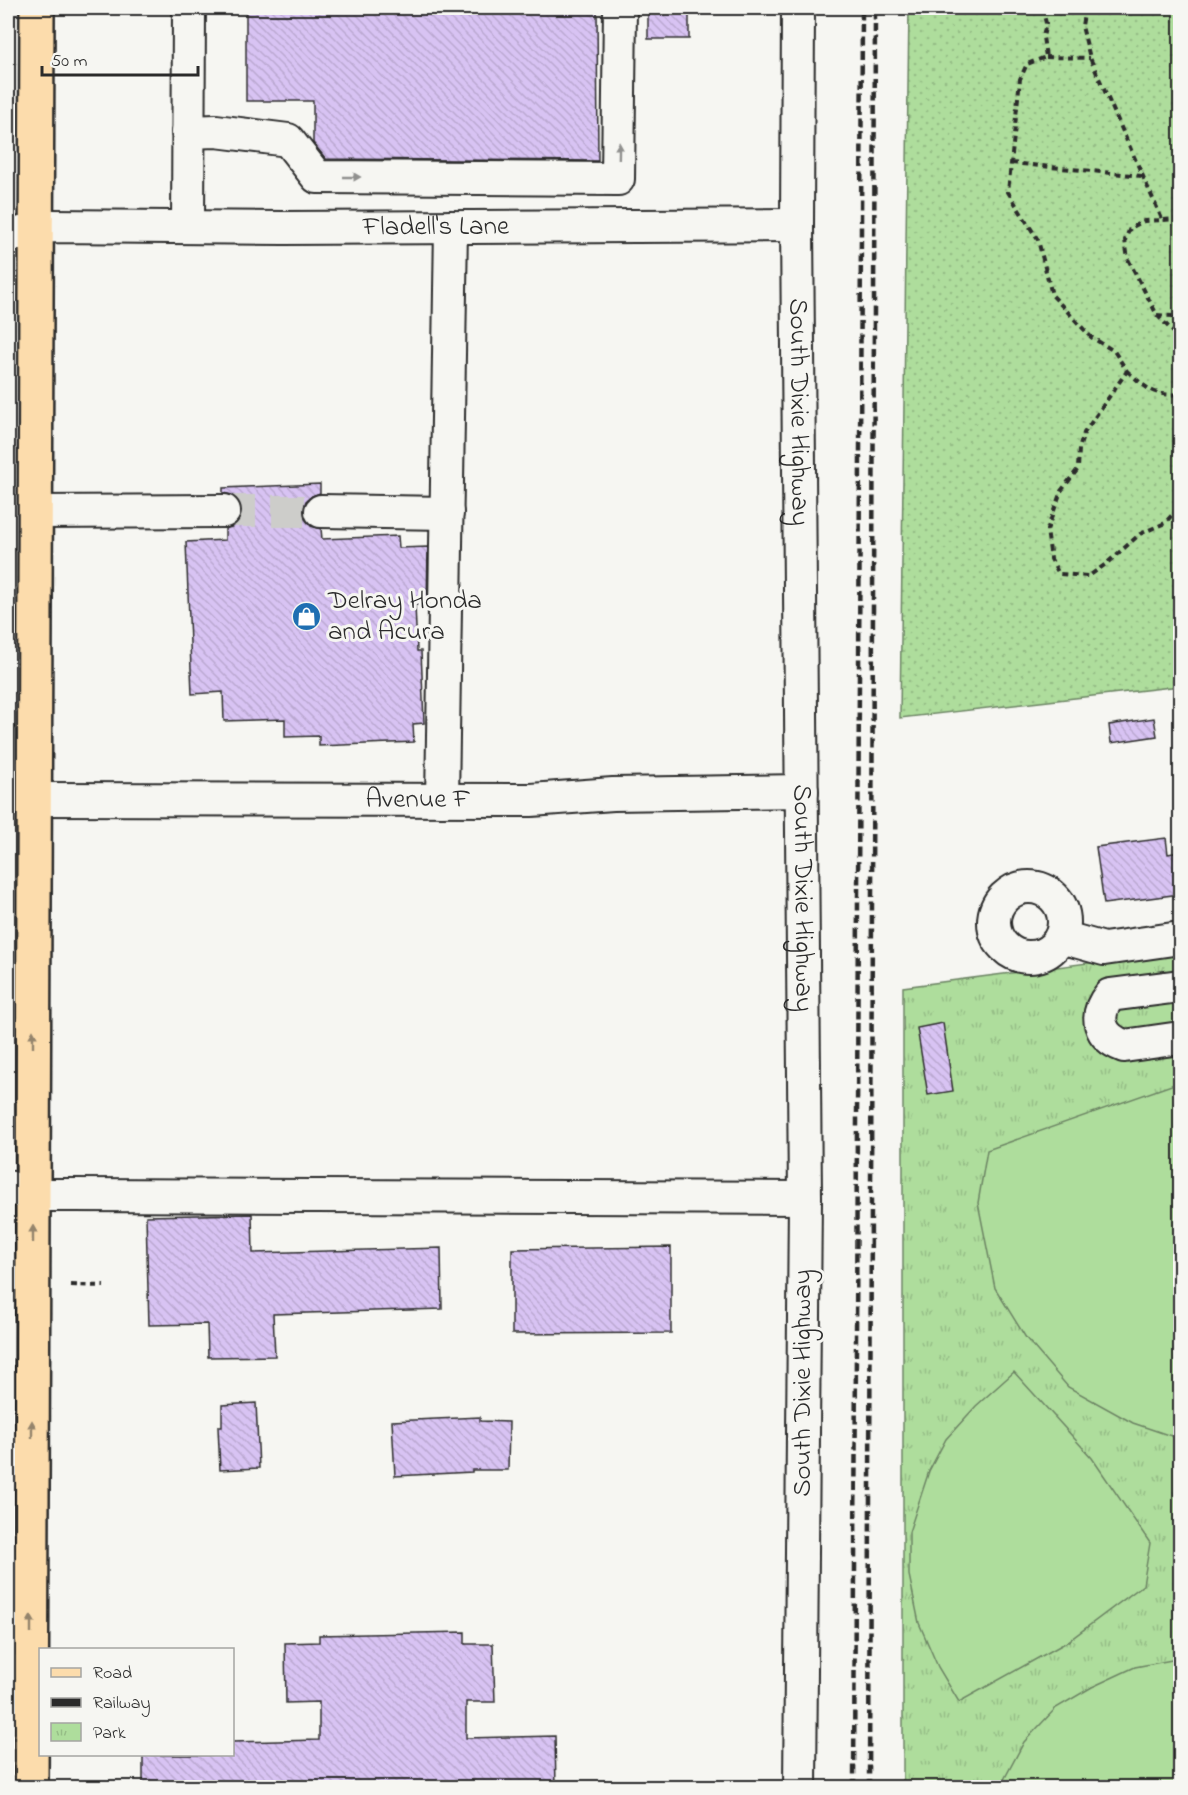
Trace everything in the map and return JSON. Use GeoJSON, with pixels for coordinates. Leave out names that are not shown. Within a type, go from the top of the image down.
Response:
{"type":"FeatureCollection","features":[{"type":"Feature","properties":{"kind":"main road"},"geometry":{"type":"LineString","coordinates":[[31,1788],[19,1671],[20,1191],[34,799],[34,512],[22,232],[37,8]]}},
{"type":"Feature","properties":{"kind":"street"},"geometry":{"type":"LineString","coordinates":[[188,227],[189,8]]}},
{"type":"Feature","properties":{"kind":"street"},"geometry":{"type":"LineString","coordinates":[[188,132],[216,131],[288,140],[317,177],[567,172],[618,179],[620,8]]}},
{"type":"Feature","properties":{"kind":"street","name":"South Dixie Highway"},"geometry":{"type":"LineString","coordinates":[[798,8],[797,225],[805,1198],[800,1788]]}},
{"type":"Feature","properties":{"kind":"street"},"geometry":{"type":"LineString","coordinates":[[567,172],[567,226]]}},
{"type":"Feature","properties":{"kind":"street","name":"Fladell's Lane"},"geometry":{"type":"LineString","coordinates":[[22,232],[51,226],[797,225]]}},
{"type":"Feature","properties":{"kind":"street"},"geometry":{"type":"LineString","coordinates":[[442,800],[451,227]]}},
{"type":"Feature","properties":{"kind":"street"},"geometry":{"type":"LineString","coordinates":[[34,512],[224,511]]}},
{"type":"Feature","properties":{"kind":"street"},"geometry":{"type":"LineString","coordinates":[[321,512],[447,513]]}},
{"type":"Feature","properties":{"kind":"street","name":"Avenue F"},"geometry":{"type":"LineString","coordinates":[[34,799],[531,800],[613,794],[802,791]]}},
{"type":"Feature","properties":{"kind":"street"},"geometry":{"type":"LineString","coordinates":[[1061,937],[1104,949],[1180,938]]}},
{"type":"Feature","properties":{"kind":"street"},"geometry":{"type":"LineString","coordinates":[[1180,986],[1110,995],[1100,1011],[1102,1029],[1115,1043],[1124,1046],[1180,1038]]}},
{"type":"Feature","properties":{"kind":"street"},"geometry":{"type":"LineString","coordinates":[[20,1191],[805,1198]]}},
{"type":"Feature","properties":{"kind":"path"},"geometry":{"type":"LineString","coordinates":[[1042,8],[1046,23],[1043,37],[1046,57]]}},
{"type":"Feature","properties":{"kind":"path"},"geometry":{"type":"LineString","coordinates":[[1085,8],[1082,26],[1090,58],[1162,219]]}},
{"type":"Feature","properties":{"kind":"path"},"geometry":{"type":"LineString","coordinates":[[1090,58],[1046,57],[1027,64],[1020,79],[1008,192],[1038,240],[1052,295],[1090,337],[1114,351],[1127,371],[1144,386],[1159,395],[1180,394]]}},
{"type":"Feature","properties":{"kind":"path"},"geometry":{"type":"LineString","coordinates":[[1011,163],[1142,176]]}},
{"type":"Feature","properties":{"kind":"path"},"geometry":{"type":"LineString","coordinates":[[1180,219],[1144,221],[1130,228],[1125,240],[1128,259],[1156,315],[1180,339]]}},
{"type":"Feature","properties":{"kind":"path"},"geometry":{"type":"LineString","coordinates":[[1156,315],[1173,316],[1180,313]]}},
{"type":"Feature","properties":{"kind":"path"},"geometry":{"type":"LineString","coordinates":[[1127,371],[1084,433],[1079,449],[1078,470],[1061,491],[1047,530],[1051,559],[1059,574],[1089,576],[1140,534],[1165,523],[1180,506]]}},
{"type":"Feature","properties":{"kind":"path"},"geometry":{"type":"LineString","coordinates":[[71,1285],[104,1286]]}},
{"type":"Feature","properties":{"kind":"green space"},"geometry":{"type":"Polygon","coordinates":[[[909,8],[1180,8],[1180,686],[900,718],[909,8]]]}},
{"type":"Feature","properties":{"kind":"green space"},"geometry":{"type":"Polygon","coordinates":[[[1180,951],[1180,1787],[903,1787],[903,987],[1180,951]]]}},
{"type":"Feature","properties":{"kind":"green space"},"geometry":{"type":"Polygon","coordinates":[[[1180,1082],[1180,1439],[1133,1423],[1068,1387],[1026,1338],[995,1288],[978,1203],[987,1150],[1180,1082]]]}},
{"type":"Feature","properties":{"kind":"green space"},"geometry":{"type":"Polygon","coordinates":[[[1014,1372],[1092,1458],[1150,1543],[1143,1585],[1067,1642],[959,1702],[938,1667],[919,1623],[909,1575],[909,1532],[929,1471],[946,1439],[976,1406],[1014,1372]]]}},
{"type":"Feature","properties":{"kind":"green space"},"geometry":{"type":"Polygon","coordinates":[[[1180,1660],[1180,1787],[1000,1787],[1024,1742],[1056,1708],[1092,1687],[1135,1667],[1180,1660]]]}},
{"type":"Feature","properties":{"kind":"building"},"geometry":{"type":"Polygon","coordinates":[[[246,8],[597,8],[598,161],[326,159],[313,143],[313,101],[246,101],[246,8]]]}},
{"type":"Feature","properties":{"kind":"building"},"geometry":{"type":"Polygon","coordinates":[[[648,8],[689,8],[689,39],[648,39],[648,8]]]}},
{"type":"Feature","properties":{"kind":"building"},"geometry":{"type":"Polygon","coordinates":[[[320,484],[320,493],[306,501],[303,511],[305,519],[311,526],[321,529],[322,539],[398,536],[399,548],[428,547],[427,604],[415,605],[417,651],[421,651],[424,723],[413,724],[414,742],[319,746],[319,736],[285,737],[285,719],[224,721],[223,692],[192,694],[186,542],[225,540],[225,529],[234,526],[239,520],[242,511],[240,502],[232,495],[223,493],[223,488],[320,484]]]}},
{"type":"Feature","properties":{"kind":"building"},"geometry":{"type":"Polygon","coordinates":[[[1154,718],[1157,736],[1111,743],[1109,725],[1154,718]]]}},
{"type":"Feature","properties":{"kind":"building"},"geometry":{"type":"Polygon","coordinates":[[[1166,838],[1168,854],[1180,852],[1180,894],[1104,904],[1096,847],[1166,838]]]}},
{"type":"Feature","properties":{"kind":"building"},"geometry":{"type":"Polygon","coordinates":[[[943,1023],[953,1091],[928,1095],[917,1028],[943,1023]]]}},
{"type":"Feature","properties":{"kind":"building"},"geometry":{"type":"Polygon","coordinates":[[[252,1214],[253,1253],[441,1248],[442,1309],[273,1314],[275,1356],[208,1357],[207,1324],[149,1325],[146,1216],[252,1214]]]}},
{"type":"Feature","properties":{"kind":"building"},"geometry":{"type":"Polygon","coordinates":[[[671,1247],[671,1333],[512,1334],[512,1249],[671,1247]]]}},
{"type":"Feature","properties":{"kind":"building"},"geometry":{"type":"Polygon","coordinates":[[[256,1403],[259,1468],[220,1470],[218,1427],[222,1427],[222,1405],[256,1403]]]}},
{"type":"Feature","properties":{"kind":"building"},"geometry":{"type":"Polygon","coordinates":[[[480,1417],[480,1421],[509,1422],[508,1470],[472,1470],[472,1472],[395,1476],[392,1421],[480,1417]]]}},
{"type":"Feature","properties":{"kind":"building"},"geometry":{"type":"Polygon","coordinates":[[[465,1632],[465,1644],[493,1644],[495,1702],[466,1702],[466,1738],[555,1736],[556,1788],[143,1788],[143,1756],[234,1756],[234,1742],[319,1740],[319,1702],[286,1703],[285,1643],[319,1642],[319,1635],[465,1632]]]}},
{"type":"Feature","properties":{"kind":"tunnel"},"geometry":{"type":"LineString","coordinates":[[224,511],[321,511]]}},
{"type":"Feature","properties":{"kind":"railway"},"geometry":{"type":"LineString","coordinates":[[854,1788],[862,8]]}},
{"type":"Feature","properties":{"kind":"railway"},"geometry":{"type":"LineString","coordinates":[[869,1788],[875,8]]}},
{"type":"Feature","properties":{"kind":"place","name":"Delray Honda and Acura"},"geometry":{"type":"Point","coordinates":[307,617]}}]}
